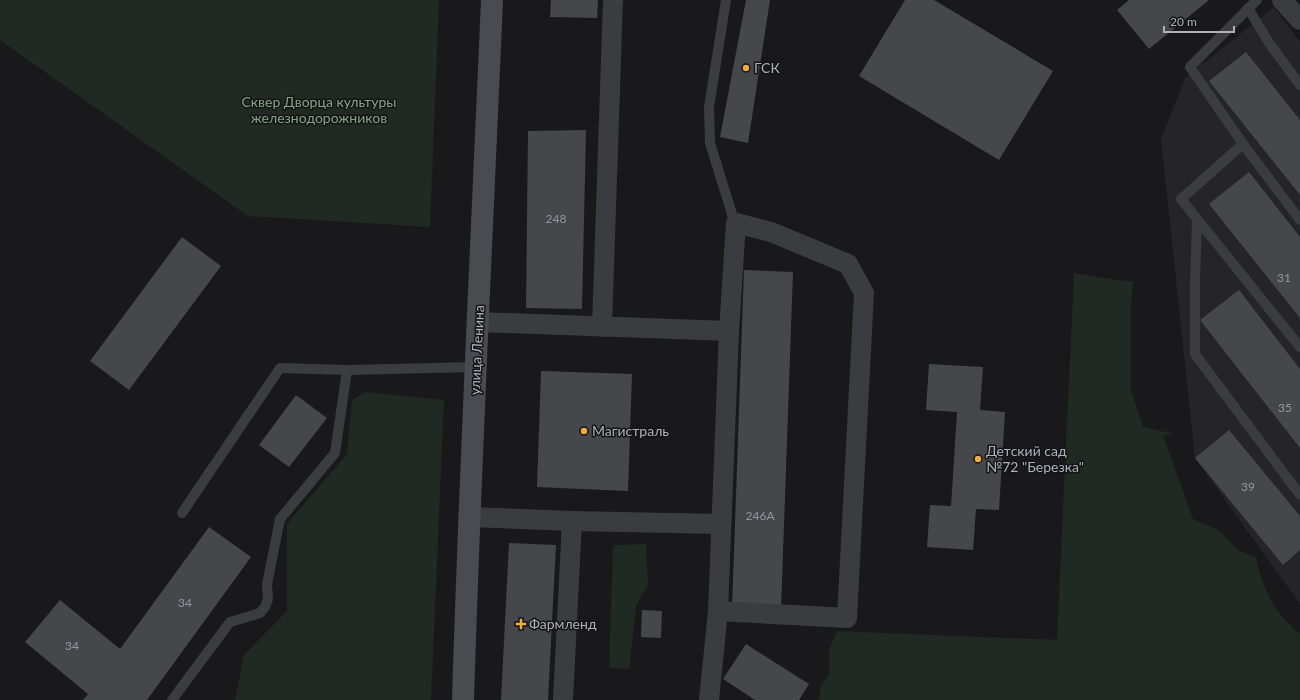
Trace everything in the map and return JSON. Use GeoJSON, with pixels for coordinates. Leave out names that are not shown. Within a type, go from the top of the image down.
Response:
{"type":"FeatureCollection","features":[{"type":"Feature","properties":{"kind":"street","name":"улица Ленина"},"geometry":{"type":"LineString","coordinates":[[463,700],[468,517],[492,0]]}},
{"type":"Feature","properties":{"kind":"street"},"geometry":{"type":"LineString","coordinates":[[602,327],[613,0]]}},
{"type":"Feature","properties":{"kind":"street"},"geometry":{"type":"LineString","coordinates":[[1282,0],[1300,20]]}},
{"type":"Feature","properties":{"kind":"street"},"geometry":{"type":"LineString","coordinates":[[709,700],[718,611],[729,331],[736,223],[771,232],[848,264],[864,293],[847,618],[718,611]]}},
{"type":"Feature","properties":{"kind":"street"},"geometry":{"type":"LineString","coordinates":[[478,322],[729,331]]}},
{"type":"Feature","properties":{"kind":"street"},"geometry":{"type":"LineString","coordinates":[[468,517],[721,524]]}},
{"type":"Feature","properties":{"kind":"street"},"geometry":{"type":"LineString","coordinates":[[563,700],[572,521]]}},
{"type":"Feature","properties":{"kind":"lane"},"geometry":{"type":"LineString","coordinates":[[726,0],[709,107],[710,143],[736,227]]}},
{"type":"Feature","properties":{"kind":"lane"},"geometry":{"type":"LineString","coordinates":[[1257,0],[1190,67],[1243,144],[1300,220]]}},
{"type":"Feature","properties":{"kind":"lane"},"geometry":{"type":"LineString","coordinates":[[1248,8],[1269,44],[1300,85]]}},
{"type":"Feature","properties":{"kind":"lane"},"geometry":{"type":"LineString","coordinates":[[1243,144],[1181,199],[1300,347]]}},
{"type":"Feature","properties":{"kind":"lane"},"geometry":{"type":"LineString","coordinates":[[1197,220],[1195,354],[1300,495]]}},
{"type":"Feature","properties":{"kind":"lane"},"geometry":{"type":"LineString","coordinates":[[182,513],[280,368],[347,370],[476,367]]}},
{"type":"Feature","properties":{"kind":"lane"},"geometry":{"type":"LineString","coordinates":[[172,700],[230,622],[260,613],[265,607],[268,599],[268,584],[280,518],[335,453],[347,370]]}},
{"type":"Feature","properties":{"kind":"shaded area"},"geometry":{"type":"Polygon","coordinates":[[[1274,7],[1300,42],[1300,604],[1195,458],[1161,139],[1185,78],[1274,7]]]}},
{"type":"Feature","properties":{"kind":"green space","name":"Сквер Дворца культуры железнодорожников"},"geometry":{"type":"Polygon","coordinates":[[[0,0],[439,0],[430,227],[248,216],[0,40],[0,0]]]}},
{"type":"Feature","properties":{"kind":"green space"},"geometry":{"type":"Polygon","coordinates":[[[1074,273],[1133,282],[1131,305],[1131,391],[1143,427],[1175,434],[1163,435],[1193,519],[1220,531],[1238,550],[1256,557],[1262,579],[1271,600],[1283,618],[1300,634],[1300,700],[819,700],[821,684],[829,675],[829,651],[837,631],[1057,640],[1074,273]]]}},
{"type":"Feature","properties":{"kind":"green space"},"geometry":{"type":"Polygon","coordinates":[[[365,392],[444,400],[431,700],[235,700],[244,655],[287,611],[287,524],[347,454],[352,400],[365,392]]]}},
{"type":"Feature","properties":{"kind":"green space"},"geometry":{"type":"Polygon","coordinates":[[[646,544],[648,585],[636,606],[629,669],[609,668],[613,545],[646,544]]]}},
{"type":"Feature","properties":{"kind":"building"},"geometry":{"type":"Polygon","coordinates":[[[551,0],[598,0],[597,18],[550,17],[551,0]]]}},
{"type":"Feature","properties":{"kind":"building","name":"ГСК"},"geometry":{"type":"Polygon","coordinates":[[[746,0],[770,0],[748,143],[720,137],[746,0]]]}},
{"type":"Feature","properties":{"kind":"building"},"geometry":{"type":"Polygon","coordinates":[[[905,0],[934,0],[1053,71],[999,160],[859,76],[905,0]]]}},
{"type":"Feature","properties":{"kind":"building"},"geometry":{"type":"Polygon","coordinates":[[[1129,0],[1209,0],[1149,49],[1117,10],[1129,0]]]}},
{"type":"Feature","properties":{"kind":"building"},"geometry":{"type":"Polygon","coordinates":[[[1246,52],[1300,120],[1300,195],[1209,81],[1246,52]]]}},
{"type":"Feature","properties":{"kind":"building"},"geometry":{"type":"Polygon","coordinates":[[[586,130],[582,309],[526,308],[528,131],[586,130]]]}},
{"type":"Feature","properties":{"kind":"building"},"geometry":{"type":"Polygon","coordinates":[[[1249,172],[1300,237],[1300,318],[1209,204],[1249,172]]]}},
{"type":"Feature","properties":{"kind":"building"},"geometry":{"type":"Polygon","coordinates":[[[182,237],[221,266],[129,390],[90,361],[182,237]]]}},
{"type":"Feature","properties":{"kind":"building"},"geometry":{"type":"Polygon","coordinates":[[[744,270],[793,272],[781,609],[732,608],[744,270]]]}},
{"type":"Feature","properties":{"kind":"building"},"geometry":{"type":"Polygon","coordinates":[[[1239,290],[1300,369],[1300,448],[1200,320],[1239,290]]]}},
{"type":"Feature","properties":{"kind":"building","name":"Детский сад №72 \"Березка\""},"geometry":{"type":"Polygon","coordinates":[[[929,364],[983,367],[980,410],[1005,412],[999,510],[976,509],[973,550],[927,547],[930,505],[951,506],[957,412],[926,410],[929,364]]]}},
{"type":"Feature","properties":{"kind":"building","name":"Магистраль"},"geometry":{"type":"Polygon","coordinates":[[[541,371],[632,374],[628,491],[537,487],[541,371]]]}},
{"type":"Feature","properties":{"kind":"building"},"geometry":{"type":"Polygon","coordinates":[[[296,395],[327,418],[289,467],[259,445],[296,395]]]}},
{"type":"Feature","properties":{"kind":"building"},"geometry":{"type":"Polygon","coordinates":[[[1229,430],[1300,516],[1300,550],[1283,565],[1195,458],[1229,430]]]}},
{"type":"Feature","properties":{"kind":"building"},"geometry":{"type":"Polygon","coordinates":[[[209,527],[251,557],[147,700],[83,700],[88,694],[25,642],[60,600],[120,649],[209,527]]]}},
{"type":"Feature","properties":{"kind":"building"},"geometry":{"type":"Polygon","coordinates":[[[509,543],[556,545],[548,700],[501,700],[509,543]]]}},
{"type":"Feature","properties":{"kind":"building"},"geometry":{"type":"Polygon","coordinates":[[[642,610],[662,611],[661,638],[641,637],[642,610]]]}},
{"type":"Feature","properties":{"kind":"building"},"geometry":{"type":"Polygon","coordinates":[[[746,644],[809,684],[799,700],[755,700],[723,679],[746,644]]]}},
{"type":"Feature","properties":{"kind":"place","name":"ГСК"},"geometry":{"type":"Point","coordinates":[746,68]}},
{"type":"Feature","properties":{"kind":"place","name":"Магистраль"},"geometry":{"type":"Point","coordinates":[584,431]}},
{"type":"Feature","properties":{"kind":"place","name":"Детский сад №72 \"Березка\""},"geometry":{"type":"Point","coordinates":[978,459]}},
{"type":"Feature","properties":{"kind":"place","name":"Фармленд"},"geometry":{"type":"Point","coordinates":[521,624]}}]}
